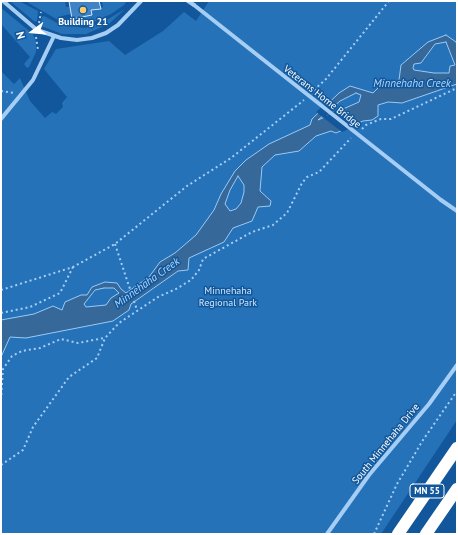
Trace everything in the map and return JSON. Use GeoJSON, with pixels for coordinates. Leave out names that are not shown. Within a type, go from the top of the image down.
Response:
{"type":"FeatureCollection","features":[{"type":"Feature","properties":{"kind":"highway","name":"MN 55"},"geometry":{"type":"LineString","coordinates":[[398,534],[457,448]]}},
{"type":"Feature","properties":{"kind":"highway","name":"MN 55"},"geometry":{"type":"LineString","coordinates":[[426,534],[457,489]]}},
{"type":"Feature","properties":{"kind":"street"},"geometry":{"type":"LineString","coordinates":[[3,1],[37,30],[54,36],[77,40],[92,38],[118,25],[141,1]]}},
{"type":"Feature","properties":{"kind":"street","name":"Veterans Home Bridge"},"geometry":{"type":"LineString","coordinates":[[188,1],[457,211]]}},
{"type":"Feature","properties":{"kind":"street"},"geometry":{"type":"LineString","coordinates":[[1,119],[33,80],[54,36]]}},
{"type":"Feature","properties":{"kind":"street","name":"South Minnehaha Drive"},"geometry":{"type":"LineString","coordinates":[[327,534],[369,475],[429,404],[457,365]]}},
{"type":"Feature","properties":{"kind":"path"},"geometry":{"type":"LineString","coordinates":[[310,94],[326,79],[389,1]]}},
{"type":"Feature","properties":{"kind":"path"},"geometry":{"type":"LineString","coordinates":[[38,52],[37,30],[41,12]]}},
{"type":"Feature","properties":{"kind":"path"},"geometry":{"type":"LineString","coordinates":[[1,91],[14,93],[18,87]]}},
{"type":"Feature","properties":{"kind":"path"},"geometry":{"type":"LineString","coordinates":[[361,129],[366,125],[381,119],[391,119],[457,88]]}},
{"type":"Feature","properties":{"kind":"path"},"geometry":{"type":"LineString","coordinates":[[1,290],[73,267],[115,244],[187,186],[231,158],[305,99]]}},
{"type":"Feature","properties":{"kind":"path"},"geometry":{"type":"LineString","coordinates":[[1,465],[23,450],[33,427],[69,377],[97,358],[105,338],[119,323],[137,310],[191,280],[199,270],[203,259],[252,232],[273,225],[287,213],[302,183],[307,177],[319,172],[356,134]]}},
{"type":"Feature","properties":{"kind":"path"},"geometry":{"type":"LineString","coordinates":[[115,244],[137,310]]}},
{"type":"Feature","properties":{"kind":"path"},"geometry":{"type":"LineString","coordinates":[[1,313],[30,306],[60,293],[73,267]]}},
{"type":"Feature","properties":{"kind":"path"},"geometry":{"type":"LineString","coordinates":[[1,400],[3,369],[12,356],[22,351],[40,348],[61,339],[78,343],[105,338]]}},
{"type":"Feature","properties":{"kind":"path"},"geometry":{"type":"LineString","coordinates":[[374,534],[397,484],[423,440],[457,391]]}},
{"type":"Feature","properties":{"kind":"green space"},"geometry":{"type":"Polygon","coordinates":[[[10,1],[19,1],[38,11],[37,21],[35,22],[10,1]]]}},
{"type":"Feature","properties":{"kind":"green space"},"geometry":{"type":"Polygon","coordinates":[[[25,1],[65,1],[66,7],[70,7],[71,14],[62,16],[58,20],[25,1]]]}},
{"type":"Feature","properties":{"kind":"green space"},"geometry":{"type":"Polygon","coordinates":[[[99,1],[126,2],[111,14],[94,22],[78,25],[62,22],[64,19],[92,15],[91,10],[103,7],[102,2],[99,1]]]}},
{"type":"Feature","properties":{"kind":"green space","name":"Minnehaha Regional Park"},"geometry":{"type":"Polygon","coordinates":[[[209,1],[457,1],[457,420],[381,534],[1,534],[1,71],[14,84],[20,78],[30,101],[45,118],[52,112],[56,114],[63,107],[62,103],[67,97],[44,69],[56,49],[109,41],[125,55],[163,31],[184,12],[196,21],[209,1]]]}},
{"type":"Feature","properties":{"kind":"green space"},"geometry":{"type":"Polygon","coordinates":[[[1,8],[33,34],[36,42],[36,52],[29,67],[27,68],[24,64],[30,57],[1,24],[1,8]]]}},
{"type":"Feature","properties":{"kind":"green space"},"geometry":{"type":"Polygon","coordinates":[[[125,9],[109,24],[86,34],[62,34],[41,26],[42,17],[44,16],[61,25],[85,28],[103,22],[125,9]]]}},
{"type":"Feature","properties":{"kind":"water","name":"Minnehaha Creek"},"geometry":{"type":"Polygon","coordinates":[[[446,35],[456,42],[457,84],[402,103],[388,102],[378,105],[378,116],[372,120],[363,121],[336,133],[331,131],[316,136],[299,151],[275,155],[262,167],[260,191],[271,201],[270,206],[258,207],[252,221],[233,228],[224,242],[189,258],[188,270],[178,271],[131,304],[129,310],[113,321],[26,338],[10,337],[1,357],[1,320],[34,314],[53,306],[62,310],[65,302],[81,295],[87,295],[92,287],[105,282],[117,283],[126,293],[149,277],[160,262],[175,253],[196,235],[214,210],[221,194],[235,171],[246,160],[269,144],[310,125],[312,119],[339,93],[350,86],[373,93],[382,84],[395,85],[399,80],[401,65],[428,42],[446,35]],[[446,42],[435,44],[421,63],[414,64],[414,70],[434,73],[449,73],[450,66],[455,65],[446,42]],[[356,93],[340,101],[318,120],[359,102],[361,95],[356,93]],[[238,176],[230,190],[225,204],[230,211],[236,209],[241,203],[244,192],[244,185],[238,176]],[[114,288],[95,290],[84,304],[86,307],[106,305],[111,298],[119,293],[114,288]]]}},
{"type":"Feature","properties":{"kind":"pier"},"geometry":{"type":"Polygon","coordinates":[[[328,101],[336,107],[326,116],[339,109],[358,125],[342,132],[316,112],[328,101]]]}},
{"type":"Feature","properties":{"kind":"building","name":"Building 21"},"geometry":{"type":"Polygon","coordinates":[[[69,1],[99,1],[101,9],[91,10],[92,15],[72,19],[69,1]]]}},
{"type":"Feature","properties":{"kind":"place","name":"Building 21"},"geometry":{"type":"Point","coordinates":[83,10]}}]}
